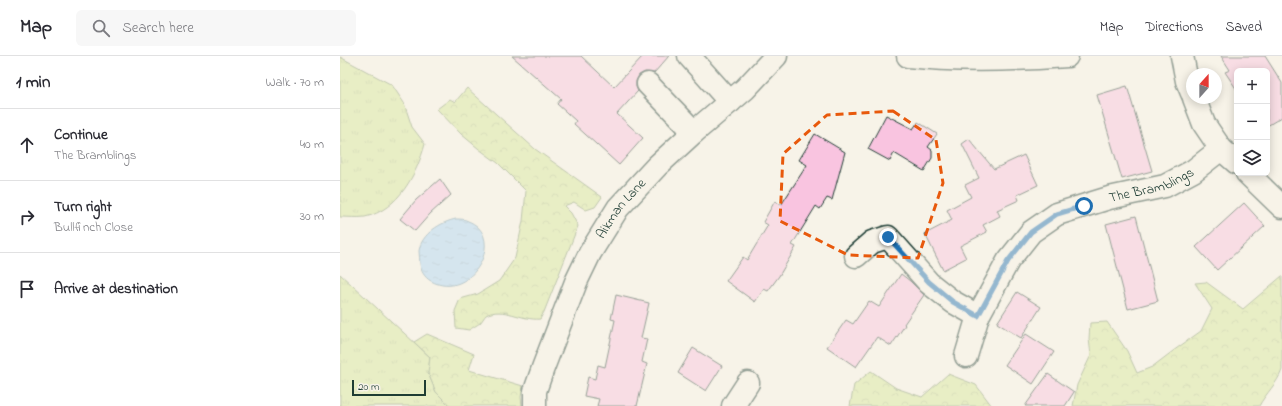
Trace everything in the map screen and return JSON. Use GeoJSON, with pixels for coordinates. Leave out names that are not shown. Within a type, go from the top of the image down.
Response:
{"type":"FeatureCollection","features":[{"type":"Feature","properties":{"kind":"street"},"geometry":{"type":"LineString","coordinates":[[689,56],[730,102]]}},
{"type":"Feature","properties":{"kind":"street","name":"Aikman Lane"},"geometry":{"type":"LineString","coordinates":[[535,406],[535,391],[576,282],[590,253],[618,208],[657,166],[694,132],[745,89],[776,56]]}},
{"type":"Feature","properties":{"kind":"street"},"geometry":{"type":"LineString","coordinates":[[908,56],[970,60],[1033,59],[1067,56]]}},
{"type":"Feature","properties":{"kind":"street"},"geometry":{"type":"LineString","coordinates":[[1182,56],[1186,73]]}},
{"type":"Feature","properties":{"kind":"street"},"geometry":{"type":"LineString","coordinates":[[648,84],[694,132]]}},
{"type":"Feature","properties":{"kind":"street"},"geometry":{"type":"LineString","coordinates":[[1196,104],[1204,124],[1229,156]]}},
{"type":"Feature","properties":{"kind":"street","name":"The Bramblings"},"geometry":{"type":"LineString","coordinates":[[966,356],[978,316],[1008,261],[1031,232],[1057,214],[1109,198],[1165,186],[1193,171],[1229,156]]}},
{"type":"Feature","properties":{"kind":"street"},"geometry":{"type":"LineString","coordinates":[[1250,176],[1282,206]]}},
{"type":"Feature","properties":{"kind":"street"},"geometry":{"type":"LineString","coordinates":[[856,256],[872,242],[888,237],[929,282],[953,302],[978,316]]}},
{"type":"Feature","properties":{"kind":"street"},"geometry":{"type":"LineString","coordinates":[[733,406],[748,383]]}},
{"type":"Feature","properties":{"kind":"highlighted area"},"geometry":{"type":"Polygon","coordinates":[[[893,111],[936,140],[943,183],[918,258],[848,255],[780,221],[783,154],[827,115],[893,111]]]}},
{"type":"Feature","properties":{"kind":"green space"},"geometry":{"type":"Polygon","coordinates":[[[340,57],[392,85],[404,103],[412,127],[425,144],[417,167],[404,189],[396,199],[377,213],[365,217],[340,217],[340,57]]]}},
{"type":"Feature","properties":{"kind":"green space"},"geometry":{"type":"Polygon","coordinates":[[[467,88],[535,149],[602,197],[595,207],[586,210],[574,202],[564,206],[571,213],[578,226],[540,319],[526,318],[499,312],[486,315],[480,323],[469,330],[456,328],[455,311],[460,299],[478,294],[499,281],[515,258],[523,221],[526,191],[498,163],[461,134],[437,109],[450,99],[455,102],[467,88]]]}},
{"type":"Feature","properties":{"kind":"green space"},"geometry":{"type":"Polygon","coordinates":[[[340,274],[430,357],[428,373],[436,392],[450,406],[340,406],[340,274]]]}},
{"type":"Feature","properties":{"kind":"green space"},"geometry":{"type":"Polygon","coordinates":[[[1282,276],[1282,370],[1259,406],[1073,406],[1077,385],[1091,355],[1089,339],[1090,323],[1107,322],[1127,351],[1137,373],[1152,367],[1201,331],[1212,309],[1195,283],[1206,282],[1243,309],[1282,276]]]}},
{"type":"Feature","properties":{"kind":"green space"},"geometry":{"type":"Polygon","coordinates":[[[427,334],[474,354],[469,370],[523,386],[521,397],[522,406],[450,406],[436,392],[428,373],[430,357],[414,342],[427,334]]]}},
{"type":"Feature","properties":{"kind":"green space"},"geometry":{"type":"Polygon","coordinates":[[[871,371],[896,388],[922,397],[948,374],[976,385],[992,406],[850,406],[854,385],[871,371]]]}},
{"type":"Feature","properties":{"kind":"water"},"geometry":{"type":"Polygon","coordinates":[[[456,219],[467,220],[480,229],[485,240],[484,252],[480,265],[471,276],[459,283],[446,285],[431,281],[425,276],[420,267],[419,251],[421,245],[428,234],[438,226],[456,219]]]}},
{"type":"Feature","properties":{"kind":"building"},"geometry":{"type":"Polygon","coordinates":[[[512,56],[581,56],[614,87],[643,56],[669,56],[654,73],[645,72],[639,75],[636,81],[638,91],[617,114],[643,138],[619,165],[574,124],[576,121],[557,104],[561,99],[512,56]]]}},
{"type":"Feature","properties":{"kind":"building"},"geometry":{"type":"Polygon","coordinates":[[[1221,56],[1265,56],[1282,83],[1282,117],[1270,124],[1270,68],[1234,68],[1234,86],[1225,72],[1230,70],[1221,56]]]}},
{"type":"Feature","properties":{"kind":"building"},"geometry":{"type":"Polygon","coordinates":[[[1127,86],[1152,171],[1122,179],[1097,95],[1127,86]]]}},
{"type":"Feature","properties":{"kind":"building"},"geometry":{"type":"Polygon","coordinates":[[[886,115],[913,129],[918,122],[937,134],[928,147],[932,150],[932,158],[924,171],[894,153],[890,161],[868,149],[886,115]]]}},
{"type":"Feature","properties":{"kind":"building"},"geometry":{"type":"Polygon","coordinates":[[[815,134],[845,152],[832,200],[827,198],[820,209],[816,206],[792,245],[796,247],[779,276],[768,291],[764,289],[755,302],[726,281],[743,257],[747,260],[768,225],[763,222],[775,201],[781,205],[807,165],[799,160],[815,134]]]}},
{"type":"Feature","properties":{"kind":"building"},"geometry":{"type":"Polygon","coordinates":[[[969,139],[994,169],[1024,155],[1038,185],[1017,195],[1019,200],[997,210],[1000,216],[983,225],[987,232],[960,246],[966,258],[943,270],[925,234],[952,220],[947,210],[971,197],[965,185],[979,178],[962,144],[969,139]]]}},
{"type":"Feature","properties":{"kind":"building"},"geometry":{"type":"Polygon","coordinates":[[[440,179],[451,195],[430,214],[415,231],[400,219],[416,200],[440,179]]]}},
{"type":"Feature","properties":{"kind":"building"},"geometry":{"type":"Polygon","coordinates":[[[1244,203],[1265,226],[1217,270],[1196,247],[1244,203]]]}},
{"type":"Feature","properties":{"kind":"building"},"geometry":{"type":"Polygon","coordinates":[[[1136,216],[1158,301],[1128,309],[1106,224],[1136,216]]]}},
{"type":"Feature","properties":{"kind":"building"},"geometry":{"type":"Polygon","coordinates":[[[901,274],[924,295],[891,346],[877,337],[856,367],[827,347],[846,320],[853,324],[869,301],[879,307],[901,274]]]}},
{"type":"Feature","properties":{"kind":"building"},"geometry":{"type":"Polygon","coordinates":[[[1017,292],[1041,307],[1021,338],[997,323],[1017,292]]]}},
{"type":"Feature","properties":{"kind":"building"},"geometry":{"type":"Polygon","coordinates":[[[616,295],[649,303],[641,338],[647,339],[642,362],[647,364],[637,406],[597,406],[599,399],[584,396],[588,377],[595,379],[598,365],[605,367],[615,320],[611,319],[616,295]]]}},
{"type":"Feature","properties":{"kind":"building"},"geometry":{"type":"Polygon","coordinates":[[[1026,334],[1054,352],[1033,384],[1005,365],[1026,334]]]}},
{"type":"Feature","properties":{"kind":"building"},"geometry":{"type":"Polygon","coordinates":[[[693,348],[722,366],[706,391],[678,373],[693,348]]]}},
{"type":"Feature","properties":{"kind":"building"},"geometry":{"type":"Polygon","coordinates":[[[1048,374],[1074,392],[1065,406],[1025,406],[1048,374]]]}},
{"type":"Feature","properties":{"kind":"route"},"geometry":{"type":"LineString","coordinates":[[888,237],[929,282],[953,302],[978,316],[1008,261],[1031,232],[1057,214],[1084,206]]}}]}
